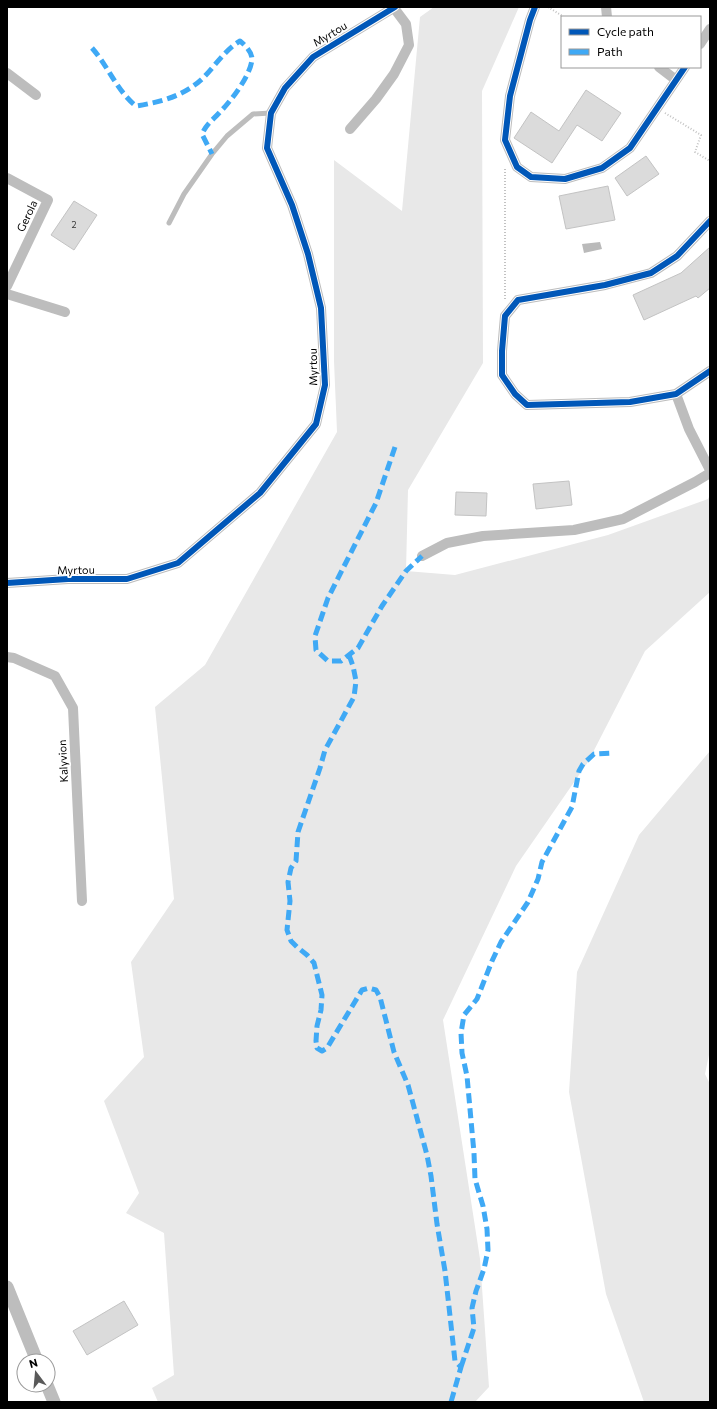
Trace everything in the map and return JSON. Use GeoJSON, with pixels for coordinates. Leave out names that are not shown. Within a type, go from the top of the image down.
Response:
{"type":"FeatureCollection","features":[{"type":"Feature","properties":{"kind":"street"},"geometry":{"type":"LineString","coordinates":[[350,129],[376,99],[394,74],[409,45],[406,24],[394,7]]}},
{"type":"Feature","properties":{"kind":"street","name":"Myrtou"},"geometry":{"type":"LineString","coordinates":[[7,583],[68,579],[127,579],[178,563],[260,493],[316,424],[325,385],[321,308],[308,254],[292,205],[267,148],[271,113],[285,88],[313,57],[394,7]]}},
{"type":"Feature","properties":{"kind":"street"},"geometry":{"type":"LineString","coordinates":[[534,7],[510,96],[505,140],[517,167],[531,177],[565,179],[602,168],[630,148],[684,68]]}},
{"type":"Feature","properties":{"kind":"street"},"geometry":{"type":"LineString","coordinates":[[701,42],[710,29]]}},
{"type":"Feature","properties":{"kind":"street"},"geometry":{"type":"LineString","coordinates":[[661,68],[676,80]]}},
{"type":"Feature","properties":{"kind":"street"},"geometry":{"type":"LineString","coordinates":[[7,73],[36,95]]}},
{"type":"Feature","properties":{"kind":"street","name":"Gerola"},"geometry":{"type":"LineString","coordinates":[[7,178],[48,200],[7,286]]}},
{"type":"Feature","properties":{"kind":"street"},"geometry":{"type":"LineString","coordinates":[[710,221],[677,256],[651,273],[605,285],[518,300],[505,316],[502,374],[515,394],[527,405],[630,402],[676,394],[710,371]]}},
{"type":"Feature","properties":{"kind":"street"},"geometry":{"type":"LineString","coordinates":[[7,294],[65,312]]}},
{"type":"Feature","properties":{"kind":"street"},"geometry":{"type":"LineString","coordinates":[[676,394],[689,429],[710,470]]}},
{"type":"Feature","properties":{"kind":"street"},"geometry":{"type":"LineString","coordinates":[[422,556],[447,543],[476,537],[574,530],[623,519],[710,473]]}},
{"type":"Feature","properties":{"kind":"street","name":"Kalyvion"},"geometry":{"type":"LineString","coordinates":[[7,657],[14,658],[55,676],[73,708],[82,901]]}},
{"type":"Feature","properties":{"kind":"street"},"geometry":{"type":"LineString","coordinates":[[7,1287],[34,1353]]}},
{"type":"Feature","properties":{"kind":"lane"},"geometry":{"type":"LineString","coordinates":[[169,223],[184,194],[227,136],[253,114],[271,113]]}},
{"type":"Feature","properties":{"kind":"path"},"geometry":{"type":"LineString","coordinates":[[548,7],[562,16]]}},
{"type":"Feature","properties":{"kind":"path"},"geometry":{"type":"LineString","coordinates":[[657,108],[701,135],[695,152],[710,161]]}},
{"type":"Feature","properties":{"kind":"path"},"geometry":{"type":"LineString","coordinates":[[505,164],[505,316]]}},
{"type":"Feature","properties":{"kind":"shaded area"},"geometry":{"type":"Polygon","coordinates":[[[434,7],[519,7],[482,91],[483,363],[408,490],[406,571],[455,575],[608,535],[708,499],[710,495],[710,592],[645,651],[588,762],[516,866],[443,1020],[480,1259],[489,1387],[475,1402],[158,1402],[152,1388],[174,1375],[164,1233],[126,1213],[139,1193],[104,1101],[144,1057],[131,962],[174,899],[155,707],[205,665],[337,432],[334,361],[334,160],[402,211],[420,17],[434,7]]]}},
{"type":"Feature","properties":{"kind":"shaded area"},"geometry":{"type":"Polygon","coordinates":[[[600,242],[602,249],[584,253],[582,244],[600,242]]]}},
{"type":"Feature","properties":{"kind":"shaded area"},"geometry":{"type":"Polygon","coordinates":[[[710,751],[710,1050],[705,1074],[710,1084],[710,1402],[644,1402],[606,1294],[569,1092],[577,972],[639,835],[710,751]]]}},
{"type":"Feature","properties":{"kind":"building"},"geometry":{"type":"Polygon","coordinates":[[[586,90],[621,113],[602,141],[577,125],[552,163],[514,138],[531,112],[559,131],[586,90]]]}},
{"type":"Feature","properties":{"kind":"building"},"geometry":{"type":"Polygon","coordinates":[[[646,156],[659,174],[627,196],[615,178],[646,156]]]}},
{"type":"Feature","properties":{"kind":"building"},"geometry":{"type":"Polygon","coordinates":[[[608,186],[615,220],[566,229],[559,196],[608,186]]]}},
{"type":"Feature","properties":{"kind":"building"},"geometry":{"type":"Polygon","coordinates":[[[74,201],[97,215],[74,250],[51,235],[74,201]]]}},
{"type":"Feature","properties":{"kind":"building"},"geometry":{"type":"Polygon","coordinates":[[[710,247],[710,288],[698,298],[696,296],[644,320],[633,295],[681,273],[710,247]]]}},
{"type":"Feature","properties":{"kind":"building"},"geometry":{"type":"Polygon","coordinates":[[[569,481],[572,505],[536,509],[533,484],[569,481]]]}},
{"type":"Feature","properties":{"kind":"building"},"geometry":{"type":"Polygon","coordinates":[[[456,492],[487,493],[486,516],[455,515],[456,492]]]}},
{"type":"Feature","properties":{"kind":"building"},"geometry":{"type":"Polygon","coordinates":[[[124,1301],[138,1325],[87,1355],[73,1331],[124,1301]]]}},
{"type":"Feature","properties":{"kind":"marked path"},"geometry":{"type":"LineString","coordinates":[[92,48],[123,93],[136,106],[163,100],[180,94],[203,78],[220,58],[240,41],[248,49],[252,56],[251,65],[235,95],[208,124],[202,134],[212,154]]}},
{"type":"Feature","properties":{"kind":"marked path"},"geometry":{"type":"LineString","coordinates":[[395,447],[376,503],[328,598],[315,636],[316,650],[328,661],[341,661],[358,648],[382,606],[406,571],[422,556]]}},
{"type":"Feature","properties":{"kind":"marked path"},"geometry":{"type":"LineString","coordinates":[[349,655],[356,681],[354,697],[325,750],[298,832],[296,861],[291,868],[288,882],[290,901],[287,930],[291,941],[314,963],[322,995],[321,1010],[317,1026],[317,1048],[322,1051],[327,1048],[362,990],[369,988],[376,990],[380,997],[394,1052],[408,1085],[427,1155],[431,1176],[445,1271],[455,1361],[461,1367],[451,1402]]}},
{"type":"Feature","properties":{"kind":"marked path"},"geometry":{"type":"LineString","coordinates":[[461,1367],[474,1328],[472,1308],[488,1250],[487,1229],[483,1206],[475,1179],[467,1076],[462,1053],[461,1033],[464,1015],[477,999],[501,942],[528,902],[538,879],[542,862],[572,807],[579,771],[583,764],[594,754],[613,753]]}},
{"type":"Feature","properties":{"kind":"cycle path"},"geometry":{"type":"LineString","coordinates":[[7,583],[68,579],[127,579],[178,563],[260,493],[316,424],[325,385],[321,308],[308,254],[292,205],[267,148],[271,113],[285,88],[313,57],[395,7]]}},
{"type":"Feature","properties":{"kind":"cycle path"},"geometry":{"type":"LineString","coordinates":[[535,7],[530,20],[510,96],[505,140],[517,167],[531,177],[565,179],[602,168],[630,148],[684,68]]}},
{"type":"Feature","properties":{"kind":"cycle path"},"geometry":{"type":"LineString","coordinates":[[710,221],[677,256],[651,273],[605,285],[518,300],[505,316],[502,351],[502,375],[515,394],[527,405],[630,402],[676,394],[710,371]]}}]}
